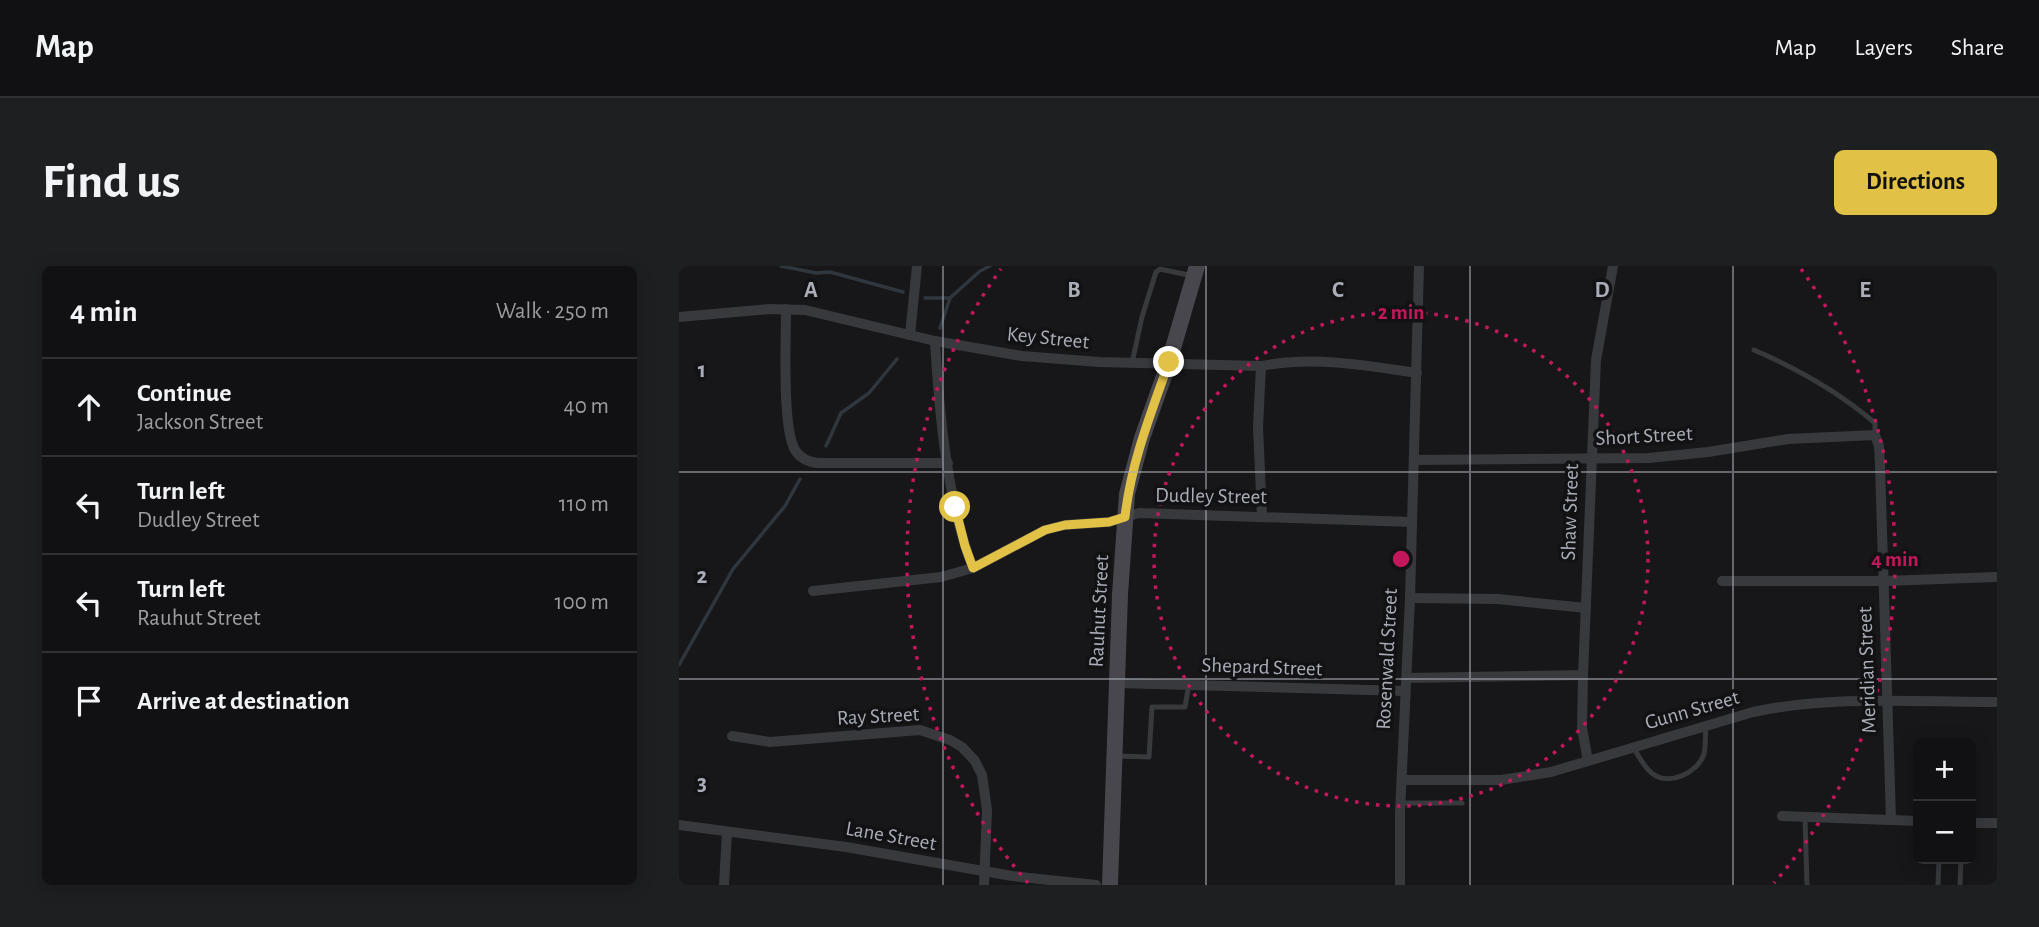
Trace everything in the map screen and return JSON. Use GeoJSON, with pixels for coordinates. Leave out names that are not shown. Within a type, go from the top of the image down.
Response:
{"type":"FeatureCollection","features":[{"type":"Feature","properties":{"kind":"main road","name":"Rauhut Street"},"geometry":{"type":"LineString","coordinates":[[1110,885],[1117,683],[1128,494],[1137,456],[1169,362],[1195,271]]}},
{"type":"Feature","properties":{"kind":"street"},"geometry":{"type":"LineString","coordinates":[[910,335],[916,266]]}},
{"type":"Feature","properties":{"kind":"street","name":"Rosenwald Street"},"geometry":{"type":"LineString","coordinates":[[1400,885],[1419,266]]}},
{"type":"Feature","properties":{"kind":"street","name":"Shaw Street"},"geometry":{"type":"LineString","coordinates":[[1588,761],[1583,728],[1583,675],[1591,459],[1596,360],[1612,266]]}},
{"type":"Feature","properties":{"kind":"street"},"geometry":{"type":"LineString","coordinates":[[786,309],[788,432],[795,450],[803,459],[818,463],[948,463]]}},
{"type":"Feature","properties":{"kind":"street","name":"Key Street"},"geometry":{"type":"LineString","coordinates":[[679,317],[786,309],[813,312],[935,341],[1022,356],[1132,363],[1261,366],[1289,361],[1327,361],[1417,373]]}},
{"type":"Feature","properties":{"kind":"street"},"geometry":{"type":"LineString","coordinates":[[935,341],[955,507],[973,568]]}},
{"type":"Feature","properties":{"kind":"street"},"geometry":{"type":"LineString","coordinates":[[1261,366],[1258,427],[1262,516]]}},
{"type":"Feature","properties":{"kind":"street","name":"Short Street"},"geometry":{"type":"LineString","coordinates":[[1415,460],[1675,456],[1788,439],[1875,435]]}},
{"type":"Feature","properties":{"kind":"street","name":"Meridian Street"},"geometry":{"type":"LineString","coordinates":[[1875,435],[1881,466],[1891,820]]}},
{"type":"Feature","properties":{"kind":"street","name":"Dudley Street"},"geometry":{"type":"LineString","coordinates":[[813,591],[924,580],[973,568],[1045,530],[1065,525],[1109,522],[1139,513],[1412,522]]}},
{"type":"Feature","properties":{"kind":"street"},"geometry":{"type":"LineString","coordinates":[[1721,581],[1884,581],[1997,577]]}},
{"type":"Feature","properties":{"kind":"street"},"geometry":{"type":"LineString","coordinates":[[1410,598],[1498,599],[1586,608]]}},
{"type":"Feature","properties":{"kind":"street"},"geometry":{"type":"LineString","coordinates":[[1407,678],[1583,675]]}},
{"type":"Feature","properties":{"kind":"street","name":"Shepard Street"},"geometry":{"type":"LineString","coordinates":[[1117,683],[1405,691]]}},
{"type":"Feature","properties":{"kind":"street","name":"Gunn Street"},"geometry":{"type":"LineString","coordinates":[[1402,780],[1472,782],[1551,772],[1778,706],[1997,702]]}},
{"type":"Feature","properties":{"kind":"street","name":"Ray Street"},"geometry":{"type":"LineString","coordinates":[[732,736],[770,742],[920,730],[962,747],[975,761],[982,775],[987,810],[984,885]]}},
{"type":"Feature","properties":{"kind":"street"},"geometry":{"type":"LineString","coordinates":[[1782,816],[1913,821]]}},
{"type":"Feature","properties":{"kind":"street"},"geometry":{"type":"LineString","coordinates":[[1976,823],[1997,823]]}},
{"type":"Feature","properties":{"kind":"street","name":"Lane Street"},"geometry":{"type":"LineString","coordinates":[[679,825],[846,847],[986,873],[1096,885]]}},
{"type":"Feature","properties":{"kind":"street"},"geometry":{"type":"LineString","coordinates":[[724,885],[727,832]]}},
{"type":"Feature","properties":{"kind":"lane"},"geometry":{"type":"LineString","coordinates":[[1132,363],[1156,272],[1160,269],[1195,271]]}},
{"type":"Feature","properties":{"kind":"lane"},"geometry":{"type":"LineString","coordinates":[[1754,350],[1807,377],[1860,410],[1875,423],[1875,435]]}},
{"type":"Feature","properties":{"kind":"lane"},"geometry":{"type":"LineString","coordinates":[[1116,756],[1149,757],[1152,707],[1185,707],[1189,684]]}},
{"type":"Feature","properties":{"kind":"lane"},"geometry":{"type":"LineString","coordinates":[[1633,747],[1649,771],[1655,776],[1672,780],[1692,769],[1702,759],[1705,752],[1706,726]]}},
{"type":"Feature","properties":{"kind":"lane"},"geometry":{"type":"LineString","coordinates":[[1401,803],[1462,803]]}},
{"type":"Feature","properties":{"kind":"lane"},"geometry":{"type":"LineString","coordinates":[[1805,817],[1807,885]]}},
{"type":"Feature","properties":{"kind":"lane"},"geometry":{"type":"LineString","coordinates":[[1938,885],[1939,864]]}},
{"type":"Feature","properties":{"kind":"lane"},"geometry":{"type":"LineString","coordinates":[[1960,885],[1961,864]]}},
{"type":"Feature","properties":{"kind":"waterway"},"geometry":{"type":"LineString","coordinates":[[781,266],[816,273],[830,272],[903,292]]}},
{"type":"Feature","properties":{"kind":"waterway"},"geometry":{"type":"LineString","coordinates":[[925,298],[950,298],[980,271],[990,266]]}},
{"type":"Feature","properties":{"kind":"waterway"},"geometry":{"type":"LineString","coordinates":[[940,328],[950,298]]}},
{"type":"Feature","properties":{"kind":"waterway"},"geometry":{"type":"LineString","coordinates":[[826,446],[841,413],[869,393],[897,359]]}},
{"type":"Feature","properties":{"kind":"waterway"},"geometry":{"type":"LineString","coordinates":[[679,665],[733,569],[785,506],[800,479]]}},
{"type":"Feature","properties":{"kind":"route"},"geometry":{"type":"LineString","coordinates":[[955,507],[973,568],[1045,530],[1065,525],[1109,522],[1125,517],[1137,456],[1169,362]]}}]}
